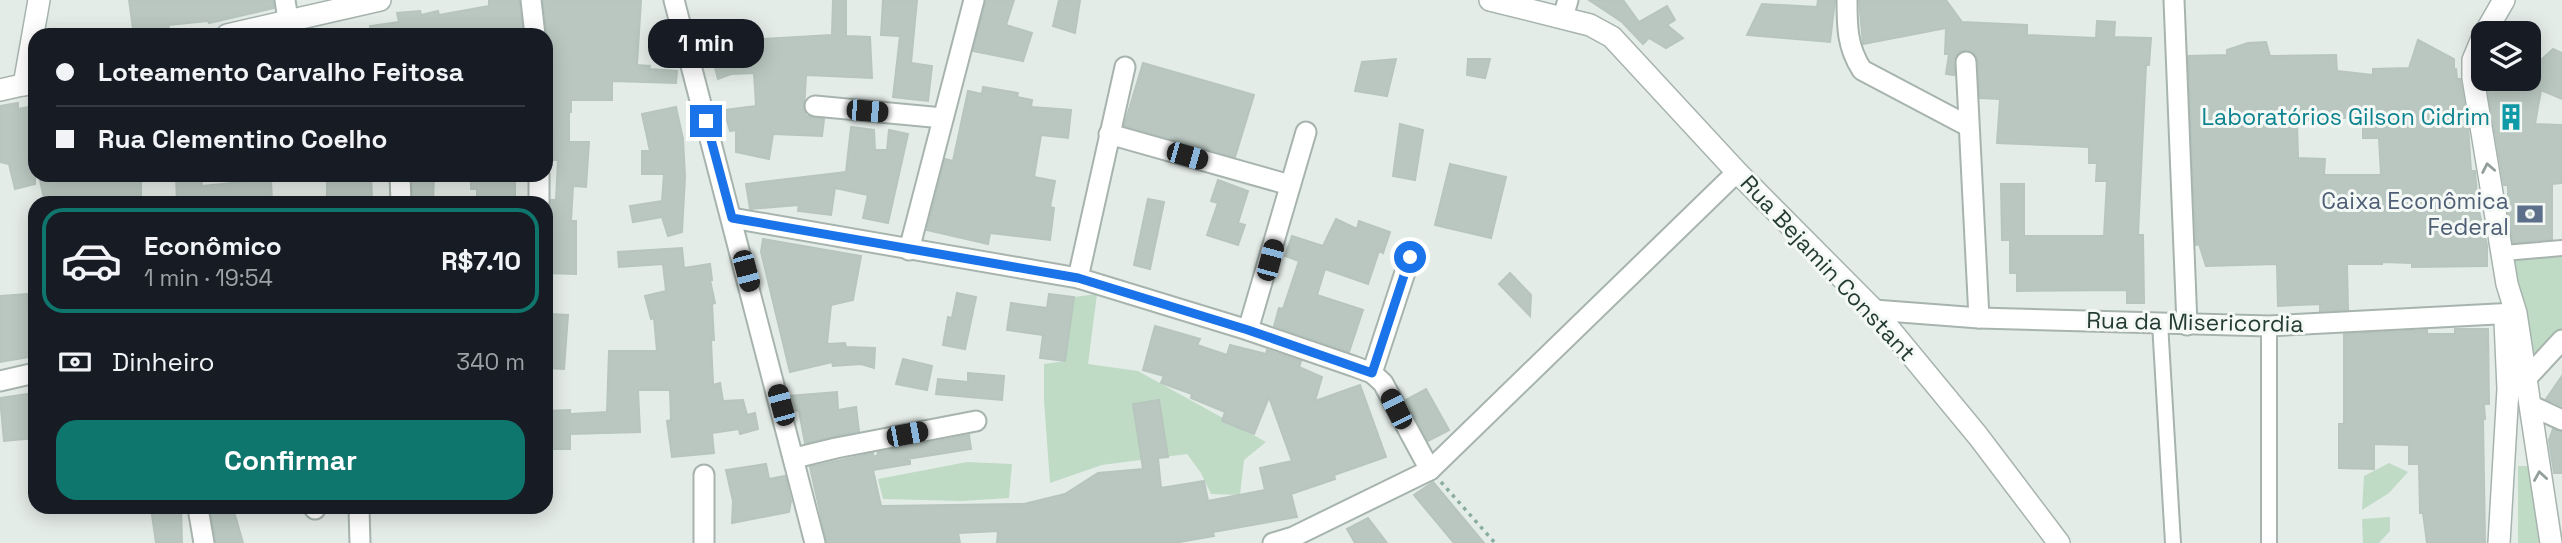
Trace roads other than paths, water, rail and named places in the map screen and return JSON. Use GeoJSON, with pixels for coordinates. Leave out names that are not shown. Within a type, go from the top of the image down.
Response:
{"type":"FeatureCollection","features":[{"type":"Feature","properties":{"kind":"street"},"geometry":{"type":"LineString","coordinates":[[36,28],[39,0]]}},
{"type":"Feature","properties":{"kind":"street"},"geometry":{"type":"LineString","coordinates":[[244,28],[286,10],[380,0]]}},
{"type":"Feature","properties":{"kind":"street"},"geometry":{"type":"LineString","coordinates":[[531,0],[534,28]]}},
{"type":"Feature","properties":{"kind":"street"},"geometry":{"type":"LineString","coordinates":[[674,0],[816,543]]}},
{"type":"Feature","properties":{"kind":"street"},"geometry":{"type":"LineString","coordinates":[[909,250],[974,0]]}},
{"type":"Feature","properties":{"kind":"street"},"geometry":{"type":"LineString","coordinates":[[1490,0],[1565,8]]}},
{"type":"Feature","properties":{"kind":"street"},"geometry":{"type":"LineString","coordinates":[[1847,0],[1847,31],[1852,55],[1862,70],[1968,126]]}},
{"type":"Feature","properties":{"kind":"street"},"geometry":{"type":"LineString","coordinates":[[2492,21],[2504,0]]}},
{"type":"Feature","properties":{"kind":"street"},"geometry":{"type":"LineString","coordinates":[[2169,3],[2187,326]]}},
{"type":"Feature","properties":{"kind":"street","name":"Rua Bejamin Constant"},"geometry":{"type":"LineString","coordinates":[[1565,8],[1612,37],[1737,172],[1874,310],[1979,436],[2059,543]]}},
{"type":"Feature","properties":{"kind":"street"},"geometry":{"type":"LineString","coordinates":[[1966,62],[1979,318]]}},
{"type":"Feature","properties":{"kind":"street"},"geometry":{"type":"LineString","coordinates":[[1078,278],[1125,67]]}},
{"type":"Feature","properties":{"kind":"street"},"geometry":{"type":"LineString","coordinates":[[0,90],[28,83]]}},
{"type":"Feature","properties":{"kind":"street"},"geometry":{"type":"LineString","coordinates":[[2475,91],[2504,253],[2516,384],[2499,543]]}},
{"type":"Feature","properties":{"kind":"street"},"geometry":{"type":"LineString","coordinates":[[816,106],[943,118]]}},
{"type":"Feature","properties":{"kind":"street"},"geometry":{"type":"LineString","coordinates":[[1248,330],[1306,132]]}},
{"type":"Feature","properties":{"kind":"street"},"geometry":{"type":"LineString","coordinates":[[1109,134],[1290,185]]}},
{"type":"Feature","properties":{"kind":"street"},"geometry":{"type":"LineString","coordinates":[[1273,543],[1296,540],[1430,470],[1737,172]]}},
{"type":"Feature","properties":{"kind":"street"},"geometry":{"type":"LineString","coordinates":[[732,218],[1078,278],[1248,330],[1372,373],[1382,383],[1430,470]]}},
{"type":"Feature","properties":{"kind":"street"},"geometry":{"type":"LineString","coordinates":[[2504,253],[2562,248]]}},
{"type":"Feature","properties":{"kind":"street"},"geometry":{"type":"LineString","coordinates":[[1372,373],[1410,257]]}},
{"type":"Feature","properties":{"kind":"street","name":"Rua da Misericordia"},"geometry":{"type":"LineString","coordinates":[[1874,310],[1979,318],[2187,326],[2269,326],[2510,314]]}},
{"type":"Feature","properties":{"kind":"street"},"geometry":{"type":"LineString","coordinates":[[2160,323],[2173,543]]}},
{"type":"Feature","properties":{"kind":"street"},"geometry":{"type":"LineString","coordinates":[[2269,326],[2269,543]]}},
{"type":"Feature","properties":{"kind":"street"},"geometry":{"type":"LineString","coordinates":[[2516,384],[2562,340]]}},
{"type":"Feature","properties":{"kind":"street"},"geometry":{"type":"LineString","coordinates":[[0,381],[28,375]]}},
{"type":"Feature","properties":{"kind":"street"},"geometry":{"type":"LineString","coordinates":[[2516,384],[2530,404],[2551,543]]}},
{"type":"Feature","properties":{"kind":"street"},"geometry":{"type":"LineString","coordinates":[[2530,404],[2562,420]]}},
{"type":"Feature","properties":{"kind":"street"},"geometry":{"type":"LineString","coordinates":[[795,458],[976,421]]}},
{"type":"Feature","properties":{"kind":"street"},"geometry":{"type":"LineString","coordinates":[[704,475],[704,543]]}},
{"type":"Feature","properties":{"kind":"street"},"geometry":{"type":"LineString","coordinates":[[199,514],[204,543]]}},
{"type":"Feature","properties":{"kind":"street"},"geometry":{"type":"LineString","coordinates":[[359,514],[360,543]]}},
{"type":"Feature","properties":{"kind":"place","name":"Laboratórios Gilson Cidrim"},"geometry":{"type":"Point","coordinates":[2511,117]}},
{"type":"Feature","properties":{"kind":"place","name":"Caixa Econômica Federal"},"geometry":{"type":"Point","coordinates":[2530,214]}}]}
